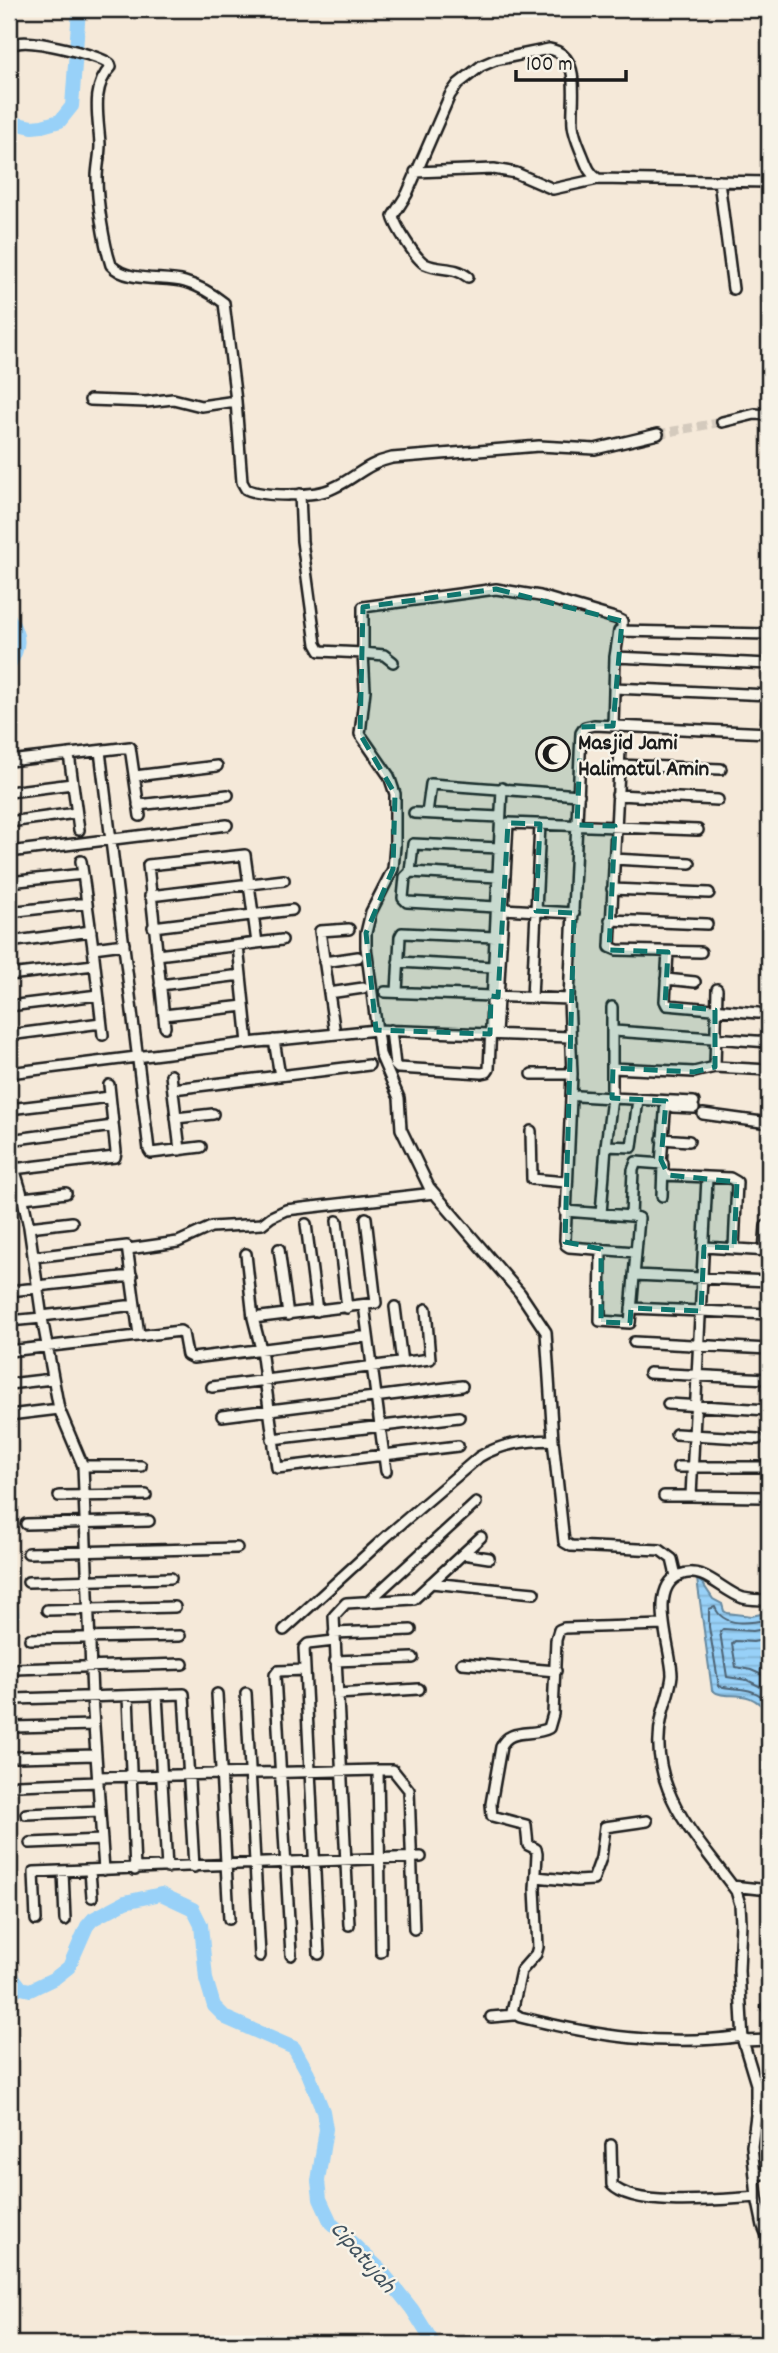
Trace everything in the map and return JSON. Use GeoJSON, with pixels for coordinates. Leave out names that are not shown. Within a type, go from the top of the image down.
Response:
{"type":"FeatureCollection","features":[{"type":"Feature","properties":{"kind":"street"},"geometry":{"type":"LineString","coordinates":[[9,50],[19,43],[41,45],[101,59],[111,66],[103,76],[98,95],[98,190],[111,265],[122,274],[155,280],[183,281],[224,303],[243,487],[253,492],[317,493],[333,489],[365,467],[392,458],[540,446],[595,449],[658,435]]}},
{"type":"Feature","properties":{"kind":"street"},"geometry":{"type":"LineString","coordinates":[[468,277],[461,271],[424,264],[396,225],[393,216],[407,194],[450,95],[458,84],[481,66],[495,60],[549,49],[561,53],[569,63],[574,130],[590,173],[598,179]]}},
{"type":"Feature","properties":{"kind":"street"},"geometry":{"type":"LineString","coordinates":[[415,172],[494,169],[516,173],[554,189],[598,179],[769,182]]}},
{"type":"Feature","properties":{"kind":"street"},"geometry":{"type":"LineString","coordinates":[[719,181],[733,289]]}},
{"type":"Feature","properties":{"kind":"street"},"geometry":{"type":"LineString","coordinates":[[90,400],[146,402],[173,399],[201,406],[236,401]]}},
{"type":"Feature","properties":{"kind":"street"},"geometry":{"type":"LineString","coordinates":[[722,422],[755,414],[769,415]]}},
{"type":"Feature","properties":{"kind":"street"},"geometry":{"type":"LineString","coordinates":[[300,494],[302,541],[316,644],[320,651],[384,655],[393,662]]}},
{"type":"Feature","properties":{"kind":"street"},"geometry":{"type":"LineString","coordinates":[[622,630],[622,621],[588,609],[540,596],[496,589],[363,607],[365,690],[360,734],[390,776],[395,794],[393,869],[367,924],[366,947],[380,1054],[399,1098],[401,1129],[420,1172],[434,1193],[520,1293],[546,1332],[553,1440],[564,1542],[571,1546],[660,1550],[672,1559],[676,1576]]}},
{"type":"Feature","properties":{"kind":"street"},"geometry":{"type":"LineString","coordinates":[[612,726],[618,632],[769,634]]}},
{"type":"Feature","properties":{"kind":"street"},"geometry":{"type":"LineString","coordinates":[[615,657],[769,664]]}},
{"type":"Feature","properties":{"kind":"street"},"geometry":{"type":"LineString","coordinates":[[635,1252],[566,1245],[565,1210],[572,1074],[569,999],[582,729],[588,726],[612,726],[768,733],[769,682]]}},
{"type":"Feature","properties":{"kind":"street"},"geometry":{"type":"LineString","coordinates":[[614,688],[769,695]]}},
{"type":"Feature","properties":{"kind":"street"},"geometry":{"type":"LineString","coordinates":[[9,761],[130,747],[140,816]]}},
{"type":"Feature","properties":{"kind":"street"},"geometry":{"type":"LineString","coordinates":[[620,750],[610,944],[613,949],[701,952]]}},
{"type":"Feature","properties":{"kind":"street"},"geometry":{"type":"LineString","coordinates":[[100,751],[149,1151],[155,1153],[201,1147]]}},
{"type":"Feature","properties":{"kind":"street"},"geometry":{"type":"LineString","coordinates":[[69,754],[79,830]]}},
{"type":"Feature","properties":{"kind":"street"},"geometry":{"type":"LineString","coordinates":[[618,765],[721,769]]}},
{"type":"Feature","properties":{"kind":"street"},"geometry":{"type":"LineString","coordinates":[[135,775],[217,766]]}},
{"type":"Feature","properties":{"kind":"street"},"geometry":{"type":"LineString","coordinates":[[428,813],[430,784],[579,795]]}},
{"type":"Feature","properties":{"kind":"street"},"geometry":{"type":"LineString","coordinates":[[9,792],[72,785]]}},
{"type":"Feature","properties":{"kind":"street"},"geometry":{"type":"LineString","coordinates":[[391,1030],[398,1068],[482,1073],[489,1069],[499,908],[500,817],[506,788]]}},
{"type":"Feature","properties":{"kind":"street"},"geometry":{"type":"LineString","coordinates":[[138,805],[228,795]]}},
{"type":"Feature","properties":{"kind":"street"},"geometry":{"type":"LineString","coordinates":[[617,795],[718,800]]}},
{"type":"Feature","properties":{"kind":"street"},"geometry":{"type":"LineString","coordinates":[[9,822],[76,813]]}},
{"type":"Feature","properties":{"kind":"street"},"geometry":{"type":"LineString","coordinates":[[414,813],[500,817]]}},
{"type":"Feature","properties":{"kind":"street"},"geometry":{"type":"LineString","coordinates":[[495,996],[495,937],[508,823],[698,830]]}},
{"type":"Feature","properties":{"kind":"street"},"geometry":{"type":"LineString","coordinates":[[532,998],[540,824]]}},
{"type":"Feature","properties":{"kind":"street"},"geometry":{"type":"LineString","coordinates":[[9,852],[227,825]]}},
{"type":"Feature","properties":{"kind":"street"},"geometry":{"type":"LineString","coordinates":[[499,848],[414,843],[410,872],[405,877],[404,902],[573,913]]}},
{"type":"Feature","properties":{"kind":"street"},"geometry":{"type":"LineString","coordinates":[[165,1027],[146,866],[242,854],[247,857],[257,943]]}},
{"type":"Feature","properties":{"kind":"street"},"geometry":{"type":"LineString","coordinates":[[613,859],[690,863]]}},
{"type":"Feature","properties":{"kind":"street"},"geometry":{"type":"LineString","coordinates":[[81,862],[103,1035]]}},
{"type":"Feature","properties":{"kind":"street"},"geometry":{"type":"LineString","coordinates":[[410,872],[498,877]]}},
{"type":"Feature","properties":{"kind":"street"},"geometry":{"type":"LineString","coordinates":[[9,882],[83,874]]}},
{"type":"Feature","properties":{"kind":"street"},"geometry":{"type":"LineString","coordinates":[[150,896],[284,880]]}},
{"type":"Feature","properties":{"kind":"street"},"geometry":{"type":"LineString","coordinates":[[612,889],[709,893]]}},
{"type":"Feature","properties":{"kind":"street"},"geometry":{"type":"LineString","coordinates":[[9,912],[87,903]]}},
{"type":"Feature","properties":{"kind":"street"},"geometry":{"type":"LineString","coordinates":[[153,927],[292,910]]}},
{"type":"Feature","properties":{"kind":"street"},"geometry":{"type":"LineString","coordinates":[[610,920],[707,924]]}},
{"type":"Feature","properties":{"kind":"street"},"geometry":{"type":"LineString","coordinates":[[335,1034],[320,931],[349,929]]}},
{"type":"Feature","properties":{"kind":"street"},"geometry":{"type":"LineString","coordinates":[[9,942],[91,931]]}},
{"type":"Feature","properties":{"kind":"street"},"geometry":{"type":"LineString","coordinates":[[397,992],[400,937],[406,932],[495,937]]}},
{"type":"Feature","properties":{"kind":"street"},"geometry":{"type":"LineString","coordinates":[[157,955],[282,940]]}},
{"type":"Feature","properties":{"kind":"street"},"geometry":{"type":"LineString","coordinates":[[93,948],[124,944]]}},
{"type":"Feature","properties":{"kind":"street"},"geometry":{"type":"LineString","coordinates":[[238,946],[248,1043]]}},
{"type":"Feature","properties":{"kind":"street"},"geometry":{"type":"LineString","coordinates":[[668,952],[665,1001],[668,1005],[758,1013]]}},
{"type":"Feature","properties":{"kind":"street"},"geometry":{"type":"LineString","coordinates":[[324,962],[358,957]]}},
{"type":"Feature","properties":{"kind":"street"},"geometry":{"type":"LineString","coordinates":[[398,962],[493,967]]}},
{"type":"Feature","properties":{"kind":"street"},"geometry":{"type":"LineString","coordinates":[[9,975],[94,965]]}},
{"type":"Feature","properties":{"kind":"street"},"geometry":{"type":"LineString","coordinates":[[160,985],[241,975]]}},
{"type":"Feature","properties":{"kind":"street"},"geometry":{"type":"LineString","coordinates":[[666,979],[695,982]]}},
{"type":"Feature","properties":{"kind":"street"},"geometry":{"type":"LineString","coordinates":[[329,993],[363,988]]}},
{"type":"Feature","properties":{"kind":"street"},"geometry":{"type":"LineString","coordinates":[[715,1067],[717,989]]}},
{"type":"Feature","properties":{"kind":"street"},"geometry":{"type":"LineString","coordinates":[[385,992],[569,999]]}},
{"type":"Feature","properties":{"kind":"street"},"geometry":{"type":"LineString","coordinates":[[9,1006],[98,995]]}},
{"type":"Feature","properties":{"kind":"street"},"geometry":{"type":"LineString","coordinates":[[164,1015],[244,1006]]}},
{"type":"Feature","properties":{"kind":"street"},"geometry":{"type":"LineString","coordinates":[[601,1213],[612,1098],[612,1007]]}},
{"type":"Feature","properties":{"kind":"street"},"geometry":{"type":"LineString","coordinates":[[9,1035],[101,1023]]}},
{"type":"Feature","properties":{"kind":"street"},"geometry":{"type":"LineString","coordinates":[[9,1073],[376,1030],[570,1037]]}},
{"type":"Feature","properties":{"kind":"street"},"geometry":{"type":"LineString","coordinates":[[614,1031],[769,1042]]}},
{"type":"Feature","properties":{"kind":"street"},"geometry":{"type":"LineString","coordinates":[[274,1040],[279,1076]]}},
{"type":"Feature","properties":{"kind":"street"},"geometry":{"type":"LineString","coordinates":[[173,1089],[369,1065]]}},
{"type":"Feature","properties":{"kind":"street"},"geometry":{"type":"LineString","coordinates":[[613,1069],[694,1072],[715,1067],[769,1070]]}},
{"type":"Feature","properties":{"kind":"street"},"geometry":{"type":"LineString","coordinates":[[532,1074],[572,1074]]}},
{"type":"Feature","properties":{"kind":"street"},"geometry":{"type":"LineString","coordinates":[[171,1075],[180,1150]]}},
{"type":"Feature","properties":{"kind":"street"},"geometry":{"type":"LineString","coordinates":[[13,1168],[113,1158],[116,1154],[109,1085]]}},
{"type":"Feature","properties":{"kind":"street"},"geometry":{"type":"LineString","coordinates":[[578,1096],[638,1099],[769,1123]]}},
{"type":"Feature","properties":{"kind":"street"},"geometry":{"type":"LineString","coordinates":[[9,1109],[110,1097]]}},
{"type":"Feature","properties":{"kind":"street"},"geometry":{"type":"LineString","coordinates":[[631,1216],[634,1164],[632,1147],[638,1099]]}},
{"type":"Feature","properties":{"kind":"street"},"geometry":{"type":"LineString","coordinates":[[662,1196],[665,1103]]}},
{"type":"Feature","properties":{"kind":"street"},"geometry":{"type":"LineString","coordinates":[[176,1118],[213,1114]]}},
{"type":"Feature","properties":{"kind":"street"},"geometry":{"type":"LineString","coordinates":[[9,1140],[113,1126]]}},
{"type":"Feature","properties":{"kind":"street"},"geometry":{"type":"LineString","coordinates":[[531,1131],[532,1179],[566,1182]]}},
{"type":"Feature","properties":{"kind":"street"},"geometry":{"type":"LineString","coordinates":[[662,1139],[689,1141]]}},
{"type":"Feature","properties":{"kind":"street"},"geometry":{"type":"LineString","coordinates":[[606,1146],[632,1147]]}},
{"type":"Feature","properties":{"kind":"street"},"geometry":{"type":"LineString","coordinates":[[9,1151],[29,1227],[59,1409],[83,1466],[92,1697],[104,1870]]}},
{"type":"Feature","properties":{"kind":"street"},"geometry":{"type":"LineString","coordinates":[[634,1164],[637,1161],[661,1163]]}},
{"type":"Feature","properties":{"kind":"street"},"geometry":{"type":"LineString","coordinates":[[663,1175],[730,1178],[737,1182],[734,1248]]}},
{"type":"Feature","properties":{"kind":"street"},"geometry":{"type":"LineString","coordinates":[[691,1496],[708,1178]]}},
{"type":"Feature","properties":{"kind":"street"},"geometry":{"type":"LineString","coordinates":[[23,1198],[66,1193]]}},
{"type":"Feature","properties":{"kind":"street"},"geometry":{"type":"LineString","coordinates":[[33,1257],[178,1242],[211,1227],[262,1224],[286,1210],[434,1193]]}},
{"type":"Feature","properties":{"kind":"street"},"geometry":{"type":"LineString","coordinates":[[565,1210],[638,1217],[630,1323],[600,1321],[601,1250]]}},
{"type":"Feature","properties":{"kind":"street"},"geometry":{"type":"LineString","coordinates":[[253,1318],[347,1308],[377,1301],[366,1218]]}},
{"type":"Feature","properties":{"kind":"street"},"geometry":{"type":"LineString","coordinates":[[337,1221],[347,1308]]}},
{"type":"Feature","properties":{"kind":"street"},"geometry":{"type":"LineString","coordinates":[[29,1227],[72,1222]]}},
{"type":"Feature","properties":{"kind":"street"},"geometry":{"type":"LineString","coordinates":[[306,1224],[317,1311]]}},
{"type":"Feature","properties":{"kind":"street"},"geometry":{"type":"LineString","coordinates":[[704,1247],[767,1251],[766,1226]]}},
{"type":"Feature","properties":{"kind":"street"},"geometry":{"type":"LineString","coordinates":[[128,1249],[139,1335]]}},
{"type":"Feature","properties":{"kind":"street"},"geometry":{"type":"LineString","coordinates":[[279,1249],[288,1315]]}},
{"type":"Feature","properties":{"kind":"street"},"geometry":{"type":"LineString","coordinates":[[246,1255],[276,1466],[279,1468],[458,1446]]}},
{"type":"Feature","properties":{"kind":"street"},"geometry":{"type":"LineString","coordinates":[[634,1275],[769,1281]]}},
{"type":"Feature","properties":{"kind":"street"},"geometry":{"type":"LineString","coordinates":[[9,1291],[132,1276]]}},
{"type":"Feature","properties":{"kind":"street"},"geometry":{"type":"LineString","coordinates":[[9,1321],[135,1305]]}},
{"type":"Feature","properties":{"kind":"street"},"geometry":{"type":"LineString","coordinates":[[364,1305],[386,1471]]}},
{"type":"Feature","properties":{"kind":"street"},"geometry":{"type":"LineString","coordinates":[[395,1307],[402,1363]]}},
{"type":"Feature","properties":{"kind":"street"},"geometry":{"type":"LineString","coordinates":[[631,1308],[769,1314]]}},
{"type":"Feature","properties":{"kind":"street"},"geometry":{"type":"LineString","coordinates":[[212,1387],[431,1358],[426,1309]]}},
{"type":"Feature","properties":{"kind":"street"},"geometry":{"type":"LineString","coordinates":[[9,1351],[181,1331],[187,1355],[191,1358],[368,1336]]}},
{"type":"Feature","properties":{"kind":"street"},"geometry":{"type":"LineString","coordinates":[[634,1342],[769,1349]]}},
{"type":"Feature","properties":{"kind":"street"},"geometry":{"type":"LineString","coordinates":[[649,1373],[769,1379]]}},
{"type":"Feature","properties":{"kind":"street"},"geometry":{"type":"LineString","coordinates":[[9,1384],[52,1379]]}},
{"type":"Feature","properties":{"kind":"street"},"geometry":{"type":"LineString","coordinates":[[222,1416],[462,1386]]}},
{"type":"Feature","properties":{"kind":"street"},"geometry":{"type":"LineString","coordinates":[[668,1404],[768,1410]]}},
{"type":"Feature","properties":{"kind":"street"},"geometry":{"type":"LineString","coordinates":[[9,1415],[59,1409]]}},
{"type":"Feature","properties":{"kind":"street"},"geometry":{"type":"LineString","coordinates":[[272,1439],[459,1417]]}},
{"type":"Feature","properties":{"kind":"street"},"geometry":{"type":"LineString","coordinates":[[676,1434],[758,1439]]}},
{"type":"Feature","properties":{"kind":"street"},"geometry":{"type":"LineString","coordinates":[[284,1630],[479,1457],[493,1448],[506,1445],[553,1440]]}},
{"type":"Feature","properties":{"kind":"street"},"geometry":{"type":"LineString","coordinates":[[83,1466],[141,1466]]}},
{"type":"Feature","properties":{"kind":"street"},"geometry":{"type":"LineString","coordinates":[[678,1467],[763,1467]]}},
{"type":"Feature","properties":{"kind":"street"},"geometry":{"type":"LineString","coordinates":[[59,1496],[146,1495]]}},
{"type":"Feature","properties":{"kind":"street"},"geometry":{"type":"LineString","coordinates":[[664,1496],[764,1497]]}},
{"type":"Feature","properties":{"kind":"street"},"geometry":{"type":"LineString","coordinates":[[368,1602],[476,1503]]}},
{"type":"Feature","properties":{"kind":"street"},"geometry":{"type":"LineString","coordinates":[[26,1524],[149,1521]]}},
{"type":"Feature","properties":{"kind":"street"},"geometry":{"type":"LineString","coordinates":[[349,1925],[334,1616],[342,1605],[412,1599],[481,1537]]}},
{"type":"Feature","properties":{"kind":"street"},"geometry":{"type":"LineString","coordinates":[[28,1553],[237,1548]]}},
{"type":"Feature","properties":{"kind":"street"},"geometry":{"type":"LineString","coordinates":[[463,1554],[489,1558]]}},
{"type":"Feature","properties":{"kind":"street"},"geometry":{"type":"LineString","coordinates":[[769,1600],[742,1597],[697,1573],[676,1576],[664,1598],[664,1625],[672,1671],[659,1729],[662,1772],[676,1808],[732,1886],[740,1904],[738,1971],[743,2039],[756,2084],[752,2146],[757,2197],[769,2240]]}},
{"type":"Feature","properties":{"kind":"street"},"geometry":{"type":"LineString","coordinates":[[28,1583],[171,1578]]}},
{"type":"Feature","properties":{"kind":"street"},"geometry":{"type":"LineString","coordinates":[[431,1583],[534,1593]]}},
{"type":"Feature","properties":{"kind":"street"},"geometry":{"type":"LineString","coordinates":[[47,1610],[175,1607]]}},
{"type":"Feature","properties":{"kind":"street"},"geometry":{"type":"LineString","coordinates":[[514,2015],[513,2004],[519,1976],[538,1947],[537,1850],[528,1845],[526,1825],[493,1818],[491,1804],[503,1740],[510,1735],[542,1732],[550,1728],[557,1633],[564,1628],[664,1625]]}},
{"type":"Feature","properties":{"kind":"street"},"geometry":{"type":"LineString","coordinates":[[319,1954],[305,1646],[334,1637],[411,1630]]}},
{"type":"Feature","properties":{"kind":"street"},"geometry":{"type":"LineString","coordinates":[[30,1639],[180,1636]]}},
{"type":"Feature","properties":{"kind":"street"},"geometry":{"type":"LineString","coordinates":[[335,1661],[413,1658]]}},
{"type":"Feature","properties":{"kind":"street"},"geometry":{"type":"LineString","coordinates":[[462,1663],[556,1671]]}},
{"type":"Feature","properties":{"kind":"street"},"geometry":{"type":"LineString","coordinates":[[13,1669],[183,1664]]}},
{"type":"Feature","properties":{"kind":"street"},"geometry":{"type":"LineString","coordinates":[[291,1955],[275,1675],[278,1671],[304,1670]]}},
{"type":"Feature","properties":{"kind":"street"},"geometry":{"type":"LineString","coordinates":[[337,1694],[419,1689]]}},
{"type":"Feature","properties":{"kind":"street"},"geometry":{"type":"LineString","coordinates":[[246,1693],[260,1956]]}},
{"type":"Feature","properties":{"kind":"street"},"geometry":{"type":"LineString","coordinates":[[217,1694],[229,1919]]}},
{"type":"Feature","properties":{"kind":"street"},"geometry":{"type":"LineString","coordinates":[[157,1695],[167,1868]]}},
{"type":"Feature","properties":{"kind":"street"},"geometry":{"type":"LineString","coordinates":[[14,1699],[185,1695],[194,1867]]}},
{"type":"Feature","properties":{"kind":"street"},"geometry":{"type":"LineString","coordinates":[[128,1696],[135,1870]]}},
{"type":"Feature","properties":{"kind":"street"},"geometry":{"type":"LineString","coordinates":[[14,1727],[94,1725]]}},
{"type":"Feature","properties":{"kind":"street"},"geometry":{"type":"LineString","coordinates":[[16,1757],[96,1755]]}},
{"type":"Feature","properties":{"kind":"street"},"geometry":{"type":"LineString","coordinates":[[378,1770],[381,1952]]}},
{"type":"Feature","properties":{"kind":"street"},"geometry":{"type":"LineString","coordinates":[[17,1785],[131,1776],[393,1770],[409,1790],[414,1929]]}},
{"type":"Feature","properties":{"kind":"street"},"geometry":{"type":"LineString","coordinates":[[26,1814],[100,1811]]}},
{"type":"Feature","properties":{"kind":"street"},"geometry":{"type":"LineString","coordinates":[[536,1877],[593,1880],[601,1858],[605,1827],[647,1821]]}},
{"type":"Feature","properties":{"kind":"street"},"geometry":{"type":"LineString","coordinates":[[30,1843],[102,1840]]}},
{"type":"Feature","properties":{"kind":"street"},"geometry":{"type":"LineString","coordinates":[[36,1920],[34,1872],[421,1857]]}},
{"type":"Feature","properties":{"kind":"street"},"geometry":{"type":"LineString","coordinates":[[63,1871],[65,1920]]}},
{"type":"Feature","properties":{"kind":"street"},"geometry":{"type":"LineString","coordinates":[[90,1871],[92,1897]]}},
{"type":"Feature","properties":{"kind":"street"},"geometry":{"type":"LineString","coordinates":[[732,1886],[769,1890]]}},
{"type":"Feature","properties":{"kind":"street"},"geometry":{"type":"LineString","coordinates":[[491,2017],[514,2015],[610,2037],[683,2042],[769,2040]]}},
{"type":"Feature","properties":{"kind":"street"},"geometry":{"type":"LineString","coordinates":[[611,2146],[612,2185],[629,2196],[672,2200],[757,2197]]}},
{"type":"Feature","properties":{"kind":"street"},"geometry":{"type":"LineString","coordinates":[[755,2175],[769,2172]]}},
{"type":"Feature","properties":{"kind":"highlighted area"},"geometry":{"type":"Polygon","coordinates":[[[496,589],[622,621],[613,726],[581,727],[577,825],[615,826],[609,950],[668,952],[665,1005],[715,1010],[715,1067],[694,1072],[613,1068],[612,1098],[666,1101],[661,1160],[668,1175],[737,1182],[734,1248],[704,1247],[701,1311],[631,1308],[630,1323],[601,1322],[601,1249],[565,1242],[574,913],[536,911],[540,824],[508,823],[498,997],[491,996],[490,1034],[376,1030],[366,933],[393,869],[395,794],[360,734],[363,607],[496,589]]]}},
{"type":"Feature","properties":{"kind":"water"},"geometry":{"type":"Polygon","coordinates":[[[697,1579],[713,1599],[722,1604],[727,1613],[752,1616],[769,1612],[769,1715],[753,1699],[724,1695],[712,1690],[697,1579]]]}},
{"type":"Feature","properties":{"kind":"waterway","name":"Cipatujah"},"geometry":{"type":"LineString","coordinates":[[9,122],[32,127],[42,126],[60,121],[72,106],[79,9]]}},
{"type":"Feature","properties":{"kind":"waterway","name":"Cipatujah"},"geometry":{"type":"LineString","coordinates":[[9,618],[18,642],[9,665]]}},
{"type":"Feature","properties":{"kind":"waterway","name":"Cipatujah"},"geometry":{"type":"LineString","coordinates":[[9,1602],[12,1614],[9,1623]]}},
{"type":"Feature","properties":{"kind":"waterway","name":"Cipatujah"},"geometry":{"type":"LineString","coordinates":[[9,1972],[21,1988],[30,1990],[55,1978],[69,1967],[87,1926],[93,1919],[125,1902],[161,1894],[193,1909],[201,1925],[206,1979],[214,2006],[226,2018],[294,2048],[308,2073],[323,2111],[326,2129],[318,2181],[320,2199],[331,2223],[380,2269],[412,2309],[434,2344]]}},
{"type":"Feature","properties":{"kind":"tunnel"},"geometry":{"type":"LineString","coordinates":[[658,434],[722,422]]}},
{"type":"Feature","properties":{"kind":"place","name":"Masjid Jami Halimatul Amin"},"geometry":{"type":"Point","coordinates":[553,754]}}]}
